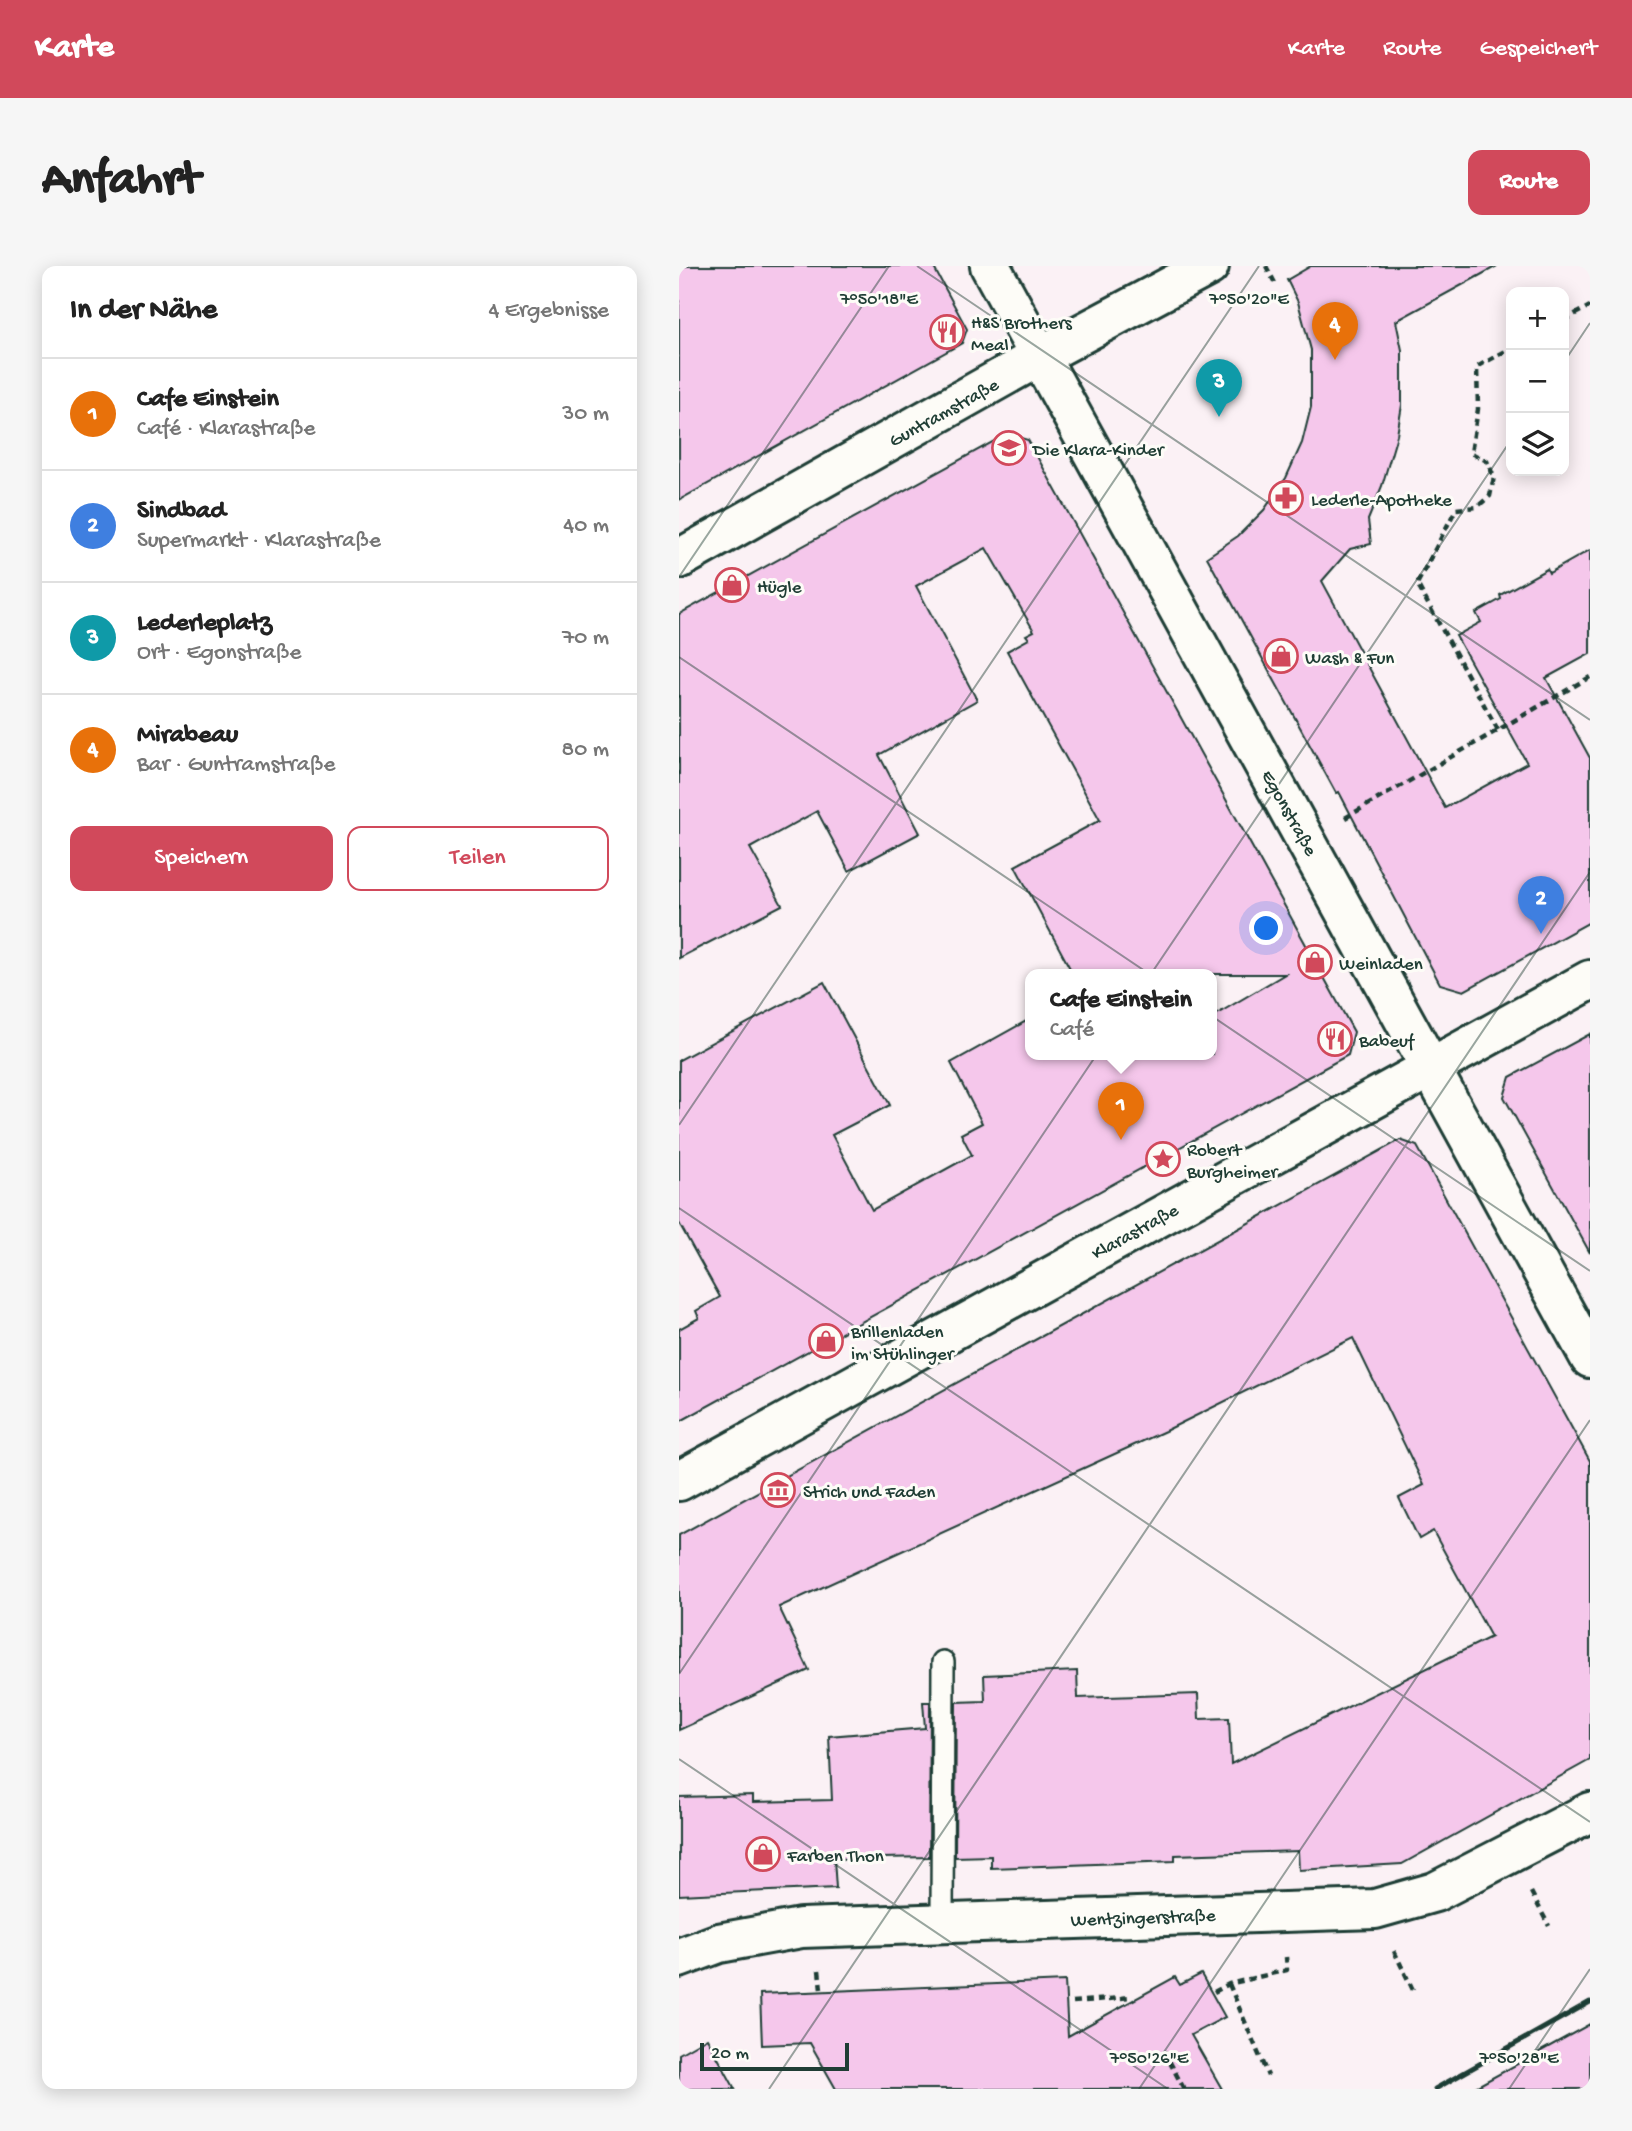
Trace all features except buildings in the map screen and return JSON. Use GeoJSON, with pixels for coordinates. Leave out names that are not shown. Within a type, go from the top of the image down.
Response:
{"type":"FeatureCollection","features":[{"type":"Feature","properties":{"kind":"street","name":"Egonstraße"},"geometry":{"type":"LineString","coordinates":[[990,266],[1306,839],[1427,1067],[1590,1358]]}},
{"type":"Feature","properties":{"kind":"street","name":"Guntramstraße"},"geometry":{"type":"LineString","coordinates":[[679,559],[1040,356],[1209,266]]}},
{"type":"Feature","properties":{"kind":"street","name":"Klarastraße"},"geometry":{"type":"LineString","coordinates":[[679,1481],[1427,1067],[1590,980]]}},
{"type":"Feature","properties":{"kind":"street","name":"Wentzingerstraße"},"geometry":{"type":"LineString","coordinates":[[679,1958],[719,1943],[801,1928],[1375,1909],[1435,1892],[1590,1812]]}},
{"type":"Feature","properties":{"kind":"lane"},"geometry":{"type":"LineString","coordinates":[[942,1924],[943,1662]]}},
{"type":"Feature","properties":{"kind":"path"},"geometry":{"type":"LineString","coordinates":[[1266,266],[1276,285]]}},
{"type":"Feature","properties":{"kind":"path"},"geometry":{"type":"LineString","coordinates":[[1569,317],[1590,306]]}},
{"type":"Feature","properties":{"kind":"path"},"geometry":{"type":"LineString","coordinates":[[1498,730],[1417,584],[1456,509],[1477,507],[1490,496],[1494,477],[1487,461],[1471,453],[1478,409],[1477,367],[1507,350]]}},
{"type":"Feature","properties":{"kind":"path"},"geometry":{"type":"LineString","coordinates":[[1306,839],[1590,677]]}},
{"type":"Feature","properties":{"kind":"path"},"geometry":{"type":"LineString","coordinates":[[1214,1992],[1229,1984],[1287,1970],[1282,1911]]}},
{"type":"Feature","properties":{"kind":"path"},"geometry":{"type":"LineString","coordinates":[[1229,1984],[1268,2076]]}},
{"type":"Feature","properties":{"kind":"path"},"geometry":{"type":"LineString","coordinates":[[1073,2002],[1132,1997]]}},
{"type":"Feature","properties":{"kind":"path"},"geometry":{"type":"LineString","coordinates":[[1164,2052],[1184,2089]]}},
{"type":"Feature","properties":{"kind":"railway"},"geometry":{"type":"LineString","coordinates":[[1435,2089],[1590,2002]]}},
{"type":"Feature","properties":{"kind":"place","name":"H&S Brothers Meal"},"geometry":{"type":"Point","coordinates":[947,332]}},
{"type":"Feature","properties":{"kind":"place","name":"Mirabeau"},"geometry":{"type":"Point","coordinates":[1335,360]}},
{"type":"Feature","properties":{"kind":"place","name":"Lederleplatz"},"geometry":{"type":"Point","coordinates":[1219,417]}},
{"type":"Feature","properties":{"kind":"place","name":"Die Klara-Kinder"},"geometry":{"type":"Point","coordinates":[1009,448]}},
{"type":"Feature","properties":{"kind":"place","name":"Lederle-Apotheke"},"geometry":{"type":"Point","coordinates":[1286,498]}},
{"type":"Feature","properties":{"kind":"place","name":"Hügle"},"geometry":{"type":"Point","coordinates":[732,585]}},
{"type":"Feature","properties":{"kind":"place","name":"Wash & Fun"},"geometry":{"type":"Point","coordinates":[1281,656]}},
{"type":"Feature","properties":{"kind":"place","name":"Sindbad"},"geometry":{"type":"Point","coordinates":[1541,934]}},
{"type":"Feature","properties":{"kind":"place","name":"Weinladen"},"geometry":{"type":"Point","coordinates":[1315,962]}},
{"type":"Feature","properties":{"kind":"place","name":"Babeuf"},"geometry":{"type":"Point","coordinates":[1335,1039]}},
{"type":"Feature","properties":{"kind":"place","name":"Cafe Einstein"},"geometry":{"type":"Point","coordinates":[1121,1140]}},
{"type":"Feature","properties":{"kind":"place","name":"Robert Burgheimer"},"geometry":{"type":"Point","coordinates":[1163,1159]}},
{"type":"Feature","properties":{"kind":"place","name":"Brillenladen im Stühlinger"},"geometry":{"type":"Point","coordinates":[826,1341]}},
{"type":"Feature","properties":{"kind":"place","name":"Strich und Faden"},"geometry":{"type":"Point","coordinates":[778,1490]}},
{"type":"Feature","properties":{"kind":"place","name":"Farben Thon"},"geometry":{"type":"Point","coordinates":[763,1854]}}]}
